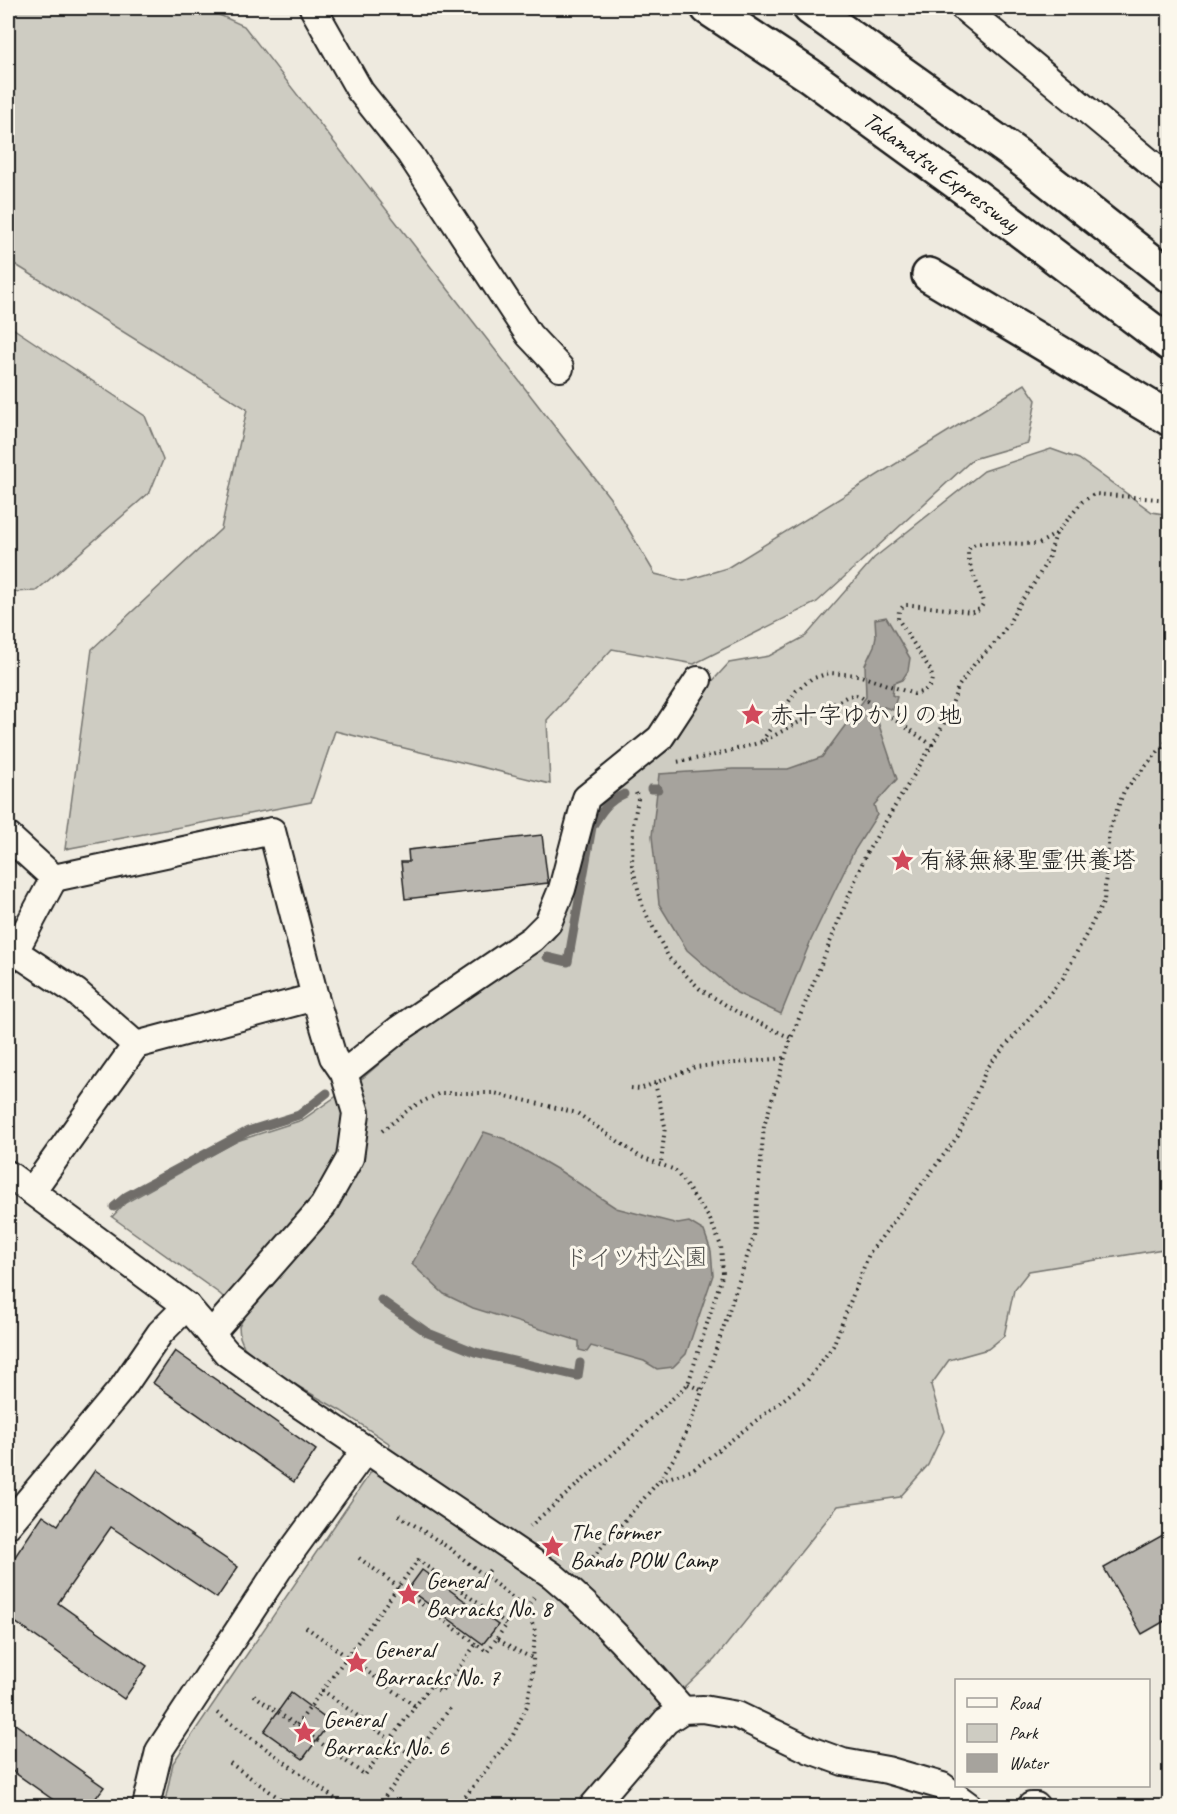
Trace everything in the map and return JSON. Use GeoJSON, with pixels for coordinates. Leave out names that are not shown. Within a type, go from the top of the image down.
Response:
{"type":"FeatureCollection","features":[{"type":"Feature","properties":{"kind":"highway","name":"Takamatsu Expressway"},"geometry":{"type":"LineString","coordinates":[[708,8],[818,81],[974,195],[1170,344]]}},
{"type":"Feature","properties":{"kind":"highway"},"geometry":{"type":"LineString","coordinates":[[810,8],[829,17],[1014,153],[1170,276]]}},
{"type":"Feature","properties":{"kind":"highway"},"geometry":{"type":"LineString","coordinates":[[929,275],[1170,419]]}},
{"type":"Feature","properties":{"kind":"street"},"geometry":{"type":"LineString","coordinates":[[313,8],[360,91],[410,153],[529,335],[560,368]]}},
{"type":"Feature","properties":{"kind":"street"},"geometry":{"type":"LineString","coordinates":[[964,8],[1170,179]]}},
{"type":"Feature","properties":{"kind":"street"},"geometry":{"type":"LineString","coordinates":[[344,1073],[399,1029],[532,939],[548,923],[562,889],[586,798],[660,738],[698,680]]}},
{"type":"Feature","properties":{"kind":"street"},"geometry":{"type":"LineString","coordinates":[[136,1045],[76,992],[11,949],[54,878],[272,831],[315,997],[333,1057],[344,1073],[356,1113],[353,1139],[350,1158],[323,1206],[211,1334]]}},
{"type":"Feature","properties":{"kind":"street"},"geometry":{"type":"LineString","coordinates":[[8,836],[54,878]]}},
{"type":"Feature","properties":{"kind":"street"},"geometry":{"type":"LineString","coordinates":[[32,1191],[136,1045],[315,997]]}},
{"type":"Feature","properties":{"kind":"street"},"geometry":{"type":"LineString","coordinates":[[8,1174],[187,1306],[227,1353],[559,1581],[639,1660],[683,1710]]}},
{"type":"Feature","properties":{"kind":"street"},"geometry":{"type":"LineString","coordinates":[[8,1525],[123,1388],[160,1333],[187,1306]]}},
{"type":"Feature","properties":{"kind":"street"},"geometry":{"type":"LineString","coordinates":[[146,1806],[159,1751],[278,1570],[366,1449]]}},
{"type":"Feature","properties":{"kind":"street"},"geometry":{"type":"LineString","coordinates":[[593,1806],[666,1721],[683,1710],[703,1709],[736,1715],[810,1750],[843,1762],[887,1770],[942,1786],[969,1806]]}},
{"type":"Feature","properties":{"kind":"street"},"geometry":{"type":"LineString","coordinates":[[1031,1806],[1036,1806]]}},
{"type":"Feature","properties":{"kind":"path"},"geometry":{"type":"LineString","coordinates":[[526,1608],[559,1581],[659,1481],[678,1452],[696,1409],[754,1236],[764,1126],[791,1038],[866,854],[932,745],[958,687],[975,663],[1008,625],[1048,559],[1056,534],[1082,502],[1094,494],[1170,500]]}},
{"type":"Feature","properties":{"kind":"path"},"geometry":{"type":"LineString","coordinates":[[762,742],[796,691],[811,679],[829,673],[858,675],[914,694],[922,692],[933,680],[931,671],[898,619],[899,611],[904,605],[972,612],[980,609],[983,596],[968,558],[968,550],[973,545],[982,543],[1038,544],[1056,534]]}},
{"type":"Feature","properties":{"kind":"path"},"geometry":{"type":"LineString","coordinates":[[669,763],[711,756],[762,742],[848,696],[856,695],[932,745]]}},
{"type":"Feature","properties":{"kind":"path"},"geometry":{"type":"LineString","coordinates":[[659,1481],[693,1470],[807,1381],[833,1346],[869,1254],[958,1136],[987,1068],[1063,978],[1104,902],[1109,831],[1124,791],[1170,738]]}},
{"type":"Feature","properties":{"kind":"path"},"geometry":{"type":"LineString","coordinates":[[622,769],[631,782],[638,799],[633,826],[632,865],[643,908],[669,958],[700,988],[741,1015],[791,1038]]}},
{"type":"Feature","properties":{"kind":"path"},"geometry":{"type":"LineString","coordinates":[[631,1088],[640,1089],[695,1068],[785,1058]]}},
{"type":"Feature","properties":{"kind":"path"},"geometry":{"type":"LineString","coordinates":[[656,1083],[665,1126],[661,1164]]}},
{"type":"Feature","properties":{"kind":"path"},"geometry":{"type":"LineString","coordinates":[[353,1139],[378,1134],[412,1107],[440,1093],[494,1093],[577,1113],[639,1156],[675,1170],[710,1219],[721,1246],[723,1273],[688,1384],[624,1444],[507,1546]]}},
{"type":"Feature","properties":{"kind":"path"},"geometry":{"type":"LineString","coordinates":[[688,1384],[701,1390]]}},
{"type":"Feature","properties":{"kind":"path"},"geometry":{"type":"LineString","coordinates":[[399,1515],[449,1548],[526,1608],[535,1631],[527,1706],[513,1735],[458,1806]]}},
{"type":"Feature","properties":{"kind":"path"},"geometry":{"type":"LineString","coordinates":[[297,1725],[322,1690],[347,1656],[398,1587],[418,1560],[507,1624],[487,1652],[398,1587],[358,1558]]}},
{"type":"Feature","properties":{"kind":"path"},"geometry":{"type":"LineString","coordinates":[[306,1627],[415,1706]]}},
{"type":"Feature","properties":{"kind":"path"},"geometry":{"type":"LineString","coordinates":[[497,1638],[532,1658]]}},
{"type":"Feature","properties":{"kind":"path"},"geometry":{"type":"LineString","coordinates":[[393,1736],[431,1685],[441,1692],[476,1644]]}},
{"type":"Feature","properties":{"kind":"path"},"geometry":{"type":"LineString","coordinates":[[322,1690],[414,1757]]}},
{"type":"Feature","properties":{"kind":"path"},"geometry":{"type":"LineString","coordinates":[[254,1695],[364,1775],[387,1744]]}},
{"type":"Feature","properties":{"kind":"path"},"geometry":{"type":"LineString","coordinates":[[195,1697],[345,1806]]}},
{"type":"Feature","properties":{"kind":"path"},"geometry":{"type":"LineString","coordinates":[[378,1806],[451,1707]]}},
{"type":"Feature","properties":{"kind":"path"},"geometry":{"type":"LineString","coordinates":[[230,1762],[290,1806]]}},
{"type":"Feature","properties":{"kind":"green space"},"geometry":{"type":"Polygon","coordinates":[[[8,8],[204,8],[244,26],[610,498],[655,574],[684,581],[727,568],[1025,384],[1036,400],[1028,443],[973,459],[817,602],[694,664],[612,649],[547,720],[550,784],[335,731],[311,802],[65,849],[92,649],[221,529],[247,409],[8,260],[8,8]]]}},
{"type":"Feature","properties":{"kind":"green space"},"geometry":{"type":"Polygon","coordinates":[[[8,325],[145,416],[163,460],[150,492],[36,591],[8,592],[8,325]]]}},
{"type":"Feature","properties":{"kind":"green space","name":"ドイツ村公園"},"geometry":{"type":"Polygon","coordinates":[[[1051,449],[1079,459],[1152,512],[1169,515],[1169,1248],[1029,1271],[1014,1290],[1004,1336],[988,1349],[949,1360],[931,1385],[944,1431],[928,1465],[900,1497],[838,1506],[715,1659],[656,1716],[578,1806],[164,1806],[173,1763],[390,1444],[341,1411],[294,1384],[253,1355],[244,1347],[240,1337],[239,1327],[244,1317],[220,1294],[112,1217],[125,1203],[237,1141],[302,1120],[364,1077],[407,1040],[553,939],[560,930],[593,808],[645,762],[674,743],[708,686],[729,663],[769,656],[806,636],[874,558],[984,471],[1051,449]]]}},
{"type":"Feature","properties":{"kind":"water"},"geometry":{"type":"Polygon","coordinates":[[[886,617],[910,658],[908,671],[902,680],[894,683],[892,695],[897,697],[893,710],[884,707],[877,719],[897,779],[874,805],[877,815],[854,851],[811,940],[781,1014],[737,993],[687,950],[659,904],[652,836],[659,774],[733,769],[788,769],[822,757],[866,697],[865,665],[874,646],[875,619],[886,617]]]}},
{"type":"Feature","properties":{"kind":"water"},"geometry":{"type":"Polygon","coordinates":[[[484,1132],[505,1139],[560,1171],[616,1208],[678,1224],[689,1222],[704,1231],[711,1251],[713,1275],[686,1354],[673,1367],[657,1369],[644,1361],[591,1346],[587,1352],[579,1350],[579,1341],[473,1308],[444,1294],[412,1264],[484,1132]]]}},
{"type":"Feature","properties":{"kind":"building"},"geometry":{"type":"Polygon","coordinates":[[[542,835],[548,883],[405,899],[401,862],[409,862],[408,850],[542,835]]]}},
{"type":"Feature","properties":{"kind":"building"},"geometry":{"type":"Polygon","coordinates":[[[175,1351],[316,1450],[294,1482],[153,1383],[175,1351]]]}},
{"type":"Feature","properties":{"kind":"building"},"geometry":{"type":"Polygon","coordinates":[[[95,1470],[238,1567],[217,1598],[111,1527],[58,1603],[147,1666],[124,1699],[8,1617],[8,1567],[43,1515],[58,1525],[95,1470]]]}},
{"type":"Feature","properties":{"kind":"building"},"geometry":{"type":"Polygon","coordinates":[[[1170,1531],[1170,1618],[1142,1634],[1104,1568],[1170,1531]]]}},
{"type":"Feature","properties":{"kind":"building"},"geometry":{"type":"Polygon","coordinates":[[[422,1570],[498,1625],[483,1644],[408,1589],[422,1570]]]}},
{"type":"Feature","properties":{"kind":"building"},"geometry":{"type":"Polygon","coordinates":[[[291,1693],[330,1722],[303,1759],[264,1731],[291,1693]]]}},
{"type":"Feature","properties":{"kind":"building"},"geometry":{"type":"Polygon","coordinates":[[[8,1719],[104,1787],[90,1806],[62,1806],[8,1768],[8,1719]]]}},
{"type":"Feature","properties":{"kind":"waterway"},"geometry":{"type":"LineString","coordinates":[[651,789],[658,789]]}},
{"type":"Feature","properties":{"kind":"waterway"},"geometry":{"type":"LineString","coordinates":[[547,957],[568,962],[592,827],[605,808],[624,794]]}},
{"type":"Feature","properties":{"kind":"waterway"},"geometry":{"type":"LineString","coordinates":[[114,1207],[127,1196],[248,1131],[299,1115],[327,1093]]}},
{"type":"Feature","properties":{"kind":"waterway"},"geometry":{"type":"LineString","coordinates":[[381,1300],[428,1333],[475,1352],[578,1376],[580,1363]]}},
{"type":"Feature","properties":{"kind":"place","name":"赤十字ゆかりの地"},"geometry":{"type":"Point","coordinates":[752,715]}},
{"type":"Feature","properties":{"kind":"place","name":"有縁無縁聖霊供養塔"},"geometry":{"type":"Point","coordinates":[902,860]}},
{"type":"Feature","properties":{"kind":"place","name":"The former Bando POW Camp"},"geometry":{"type":"Point","coordinates":[552,1546]}},
{"type":"Feature","properties":{"kind":"place","name":"General Barracks No. 8"},"geometry":{"type":"Point","coordinates":[408,1594]}},
{"type":"Feature","properties":{"kind":"place","name":"General Barracks No. 7"},"geometry":{"type":"Point","coordinates":[356,1663]}},
{"type":"Feature","properties":{"kind":"place","name":"General Barracks No. 6"},"geometry":{"type":"Point","coordinates":[305,1733]}}]}
